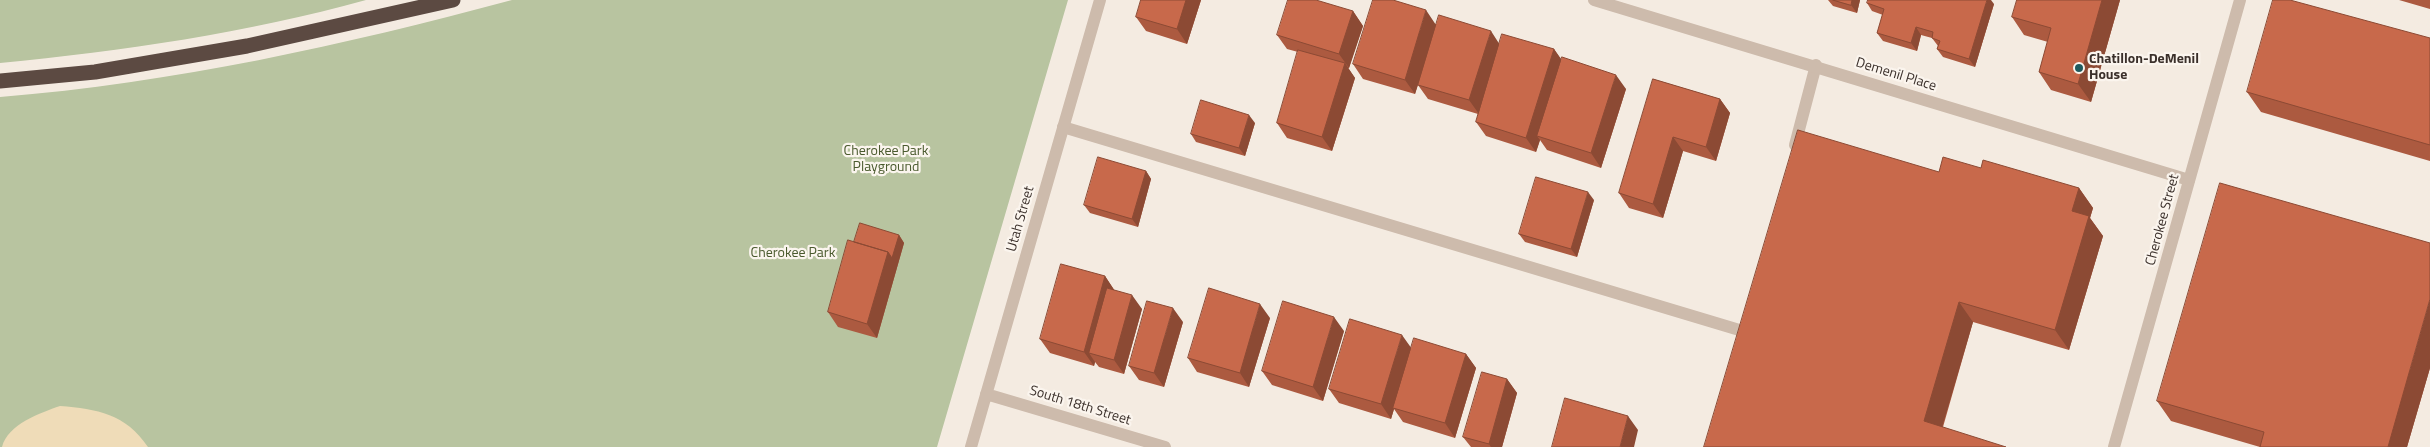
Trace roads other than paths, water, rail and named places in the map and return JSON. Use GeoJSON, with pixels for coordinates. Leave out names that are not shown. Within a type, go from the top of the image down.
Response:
{"type":"FeatureCollection","features":[{"type":"Feature","properties":{"kind":"highway"},"geometry":{"type":"LineString","coordinates":[[0,82],[94,72],[247,46],[453,0]]}},
{"type":"Feature","properties":{"kind":"street","name":"Utah Street"},"geometry":{"type":"LineString","coordinates":[[971,447],[1100,0]]}},
{"type":"Feature","properties":{"kind":"street","name":"Demenil Place"},"geometry":{"type":"LineString","coordinates":[[1594,0],[2189,180]]}},
{"type":"Feature","properties":{"kind":"street","name":"Cherokee Street"},"geometry":{"type":"LineString","coordinates":[[2114,447],[2240,0]]}},
{"type":"Feature","properties":{"kind":"street"},"geometry":{"type":"LineString","coordinates":[[1792,156],[1816,66]]}},
{"type":"Feature","properties":{"kind":"street"},"geometry":{"type":"LineString","coordinates":[[1063,127],[1746,332]]}},
{"type":"Feature","properties":{"kind":"street","name":"South 18th Street"},"geometry":{"type":"LineString","coordinates":[[986,394],[1165,447]]}},
{"type":"Feature","properties":{"kind":"place","name":"Chatillon-DeMenil House"},"geometry":{"type":"Point","coordinates":[2079,68]}},
{"type":"Feature","properties":{"kind":"park label","name":"Cherokee Park Playground"},"geometry":{"type":"Point","coordinates":[886,160]}},
{"type":"Feature","properties":{"kind":"park label","name":"Cherokee Park"},"geometry":{"type":"Point","coordinates":[793,254]}}]}
